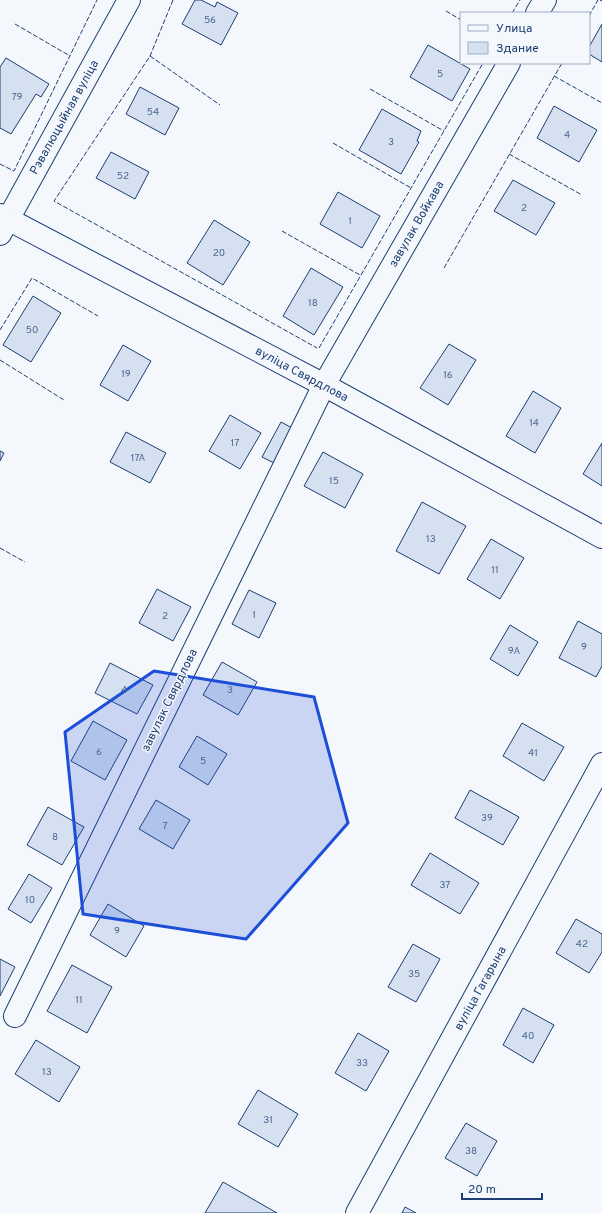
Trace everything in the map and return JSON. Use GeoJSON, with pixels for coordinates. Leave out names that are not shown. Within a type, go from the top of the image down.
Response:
{"type":"FeatureCollection","features":[{"type":"Feature","properties":{"kind":"street","name":"Рэвалюцыйная вуліца"},"geometry":{"type":"LineString","coordinates":[[3,223],[129,0]]}},
{"type":"Feature","properties":{"kind":"street"},"geometry":{"type":"LineString","coordinates":[[538,12],[545,0]]}},
{"type":"Feature","properties":{"kind":"street","name":"завулак Войкава"},"geometry":{"type":"LineString","coordinates":[[324,385],[507,64]]}},
{"type":"Feature","properties":{"kind":"street","name":"вуліца Свярдлова"},"geometry":{"type":"LineString","coordinates":[[3,223],[324,385],[602,537]]}},
{"type":"Feature","properties":{"kind":"street","name":"завулак Свярдлова"},"geometry":{"type":"LineString","coordinates":[[15,1016],[324,385]]}},
{"type":"Feature","properties":{"kind":"street","name":"вуліца Гагарына"},"geometry":{"type":"LineString","coordinates":[[357,1213],[602,764]]}},
{"type":"Feature","properties":{"kind":"highlighted area"},"geometry":{"type":"Polygon","coordinates":[[[154,671],[314,697],[348,823],[246,939],[83,914],[65,732],[154,671]]]}},
{"type":"Feature","properties":{"kind":"building"},"geometry":{"type":"Polygon","coordinates":[[[195,0],[201,0],[215,7],[217,2],[238,13],[221,45],[182,24],[195,0]]]}},
{"type":"Feature","properties":{"kind":"building"},"geometry":{"type":"Polygon","coordinates":[[[602,24],[602,62],[590,55],[590,45],[602,24]]]}},
{"type":"Feature","properties":{"kind":"building"},"geometry":{"type":"Polygon","coordinates":[[[428,45],[470,69],[452,101],[410,77],[428,45]]]}},
{"type":"Feature","properties":{"kind":"building"},"geometry":{"type":"Polygon","coordinates":[[[6,58],[49,84],[41,97],[36,94],[11,134],[0,128],[0,67],[6,58]]]}},
{"type":"Feature","properties":{"kind":"building"},"geometry":{"type":"Polygon","coordinates":[[[140,87],[179,108],[165,135],[126,114],[140,87]]]}},
{"type":"Feature","properties":{"kind":"building"},"geometry":{"type":"Polygon","coordinates":[[[554,106],[597,130],[579,162],[537,138],[554,106]]]}},
{"type":"Feature","properties":{"kind":"building"},"geometry":{"type":"Polygon","coordinates":[[[382,109],[421,131],[417,141],[419,142],[401,174],[359,150],[382,109]]]}},
{"type":"Feature","properties":{"kind":"building"},"geometry":{"type":"Polygon","coordinates":[[[111,152],[149,172],[135,199],[96,178],[111,152]]]}},
{"type":"Feature","properties":{"kind":"building"},"geometry":{"type":"Polygon","coordinates":[[[513,180],[555,203],[536,235],[494,211],[513,180]]]}},
{"type":"Feature","properties":{"kind":"building"},"geometry":{"type":"Polygon","coordinates":[[[338,192],[380,216],[362,248],[320,224],[338,192]]]}},
{"type":"Feature","properties":{"kind":"building"},"geometry":{"type":"Polygon","coordinates":[[[214,220],[250,242],[223,285],[187,263],[214,220]]]}},
{"type":"Feature","properties":{"kind":"building"},"geometry":{"type":"Polygon","coordinates":[[[311,268],[343,287],[314,335],[283,316],[311,268]]]}},
{"type":"Feature","properties":{"kind":"building"},"geometry":{"type":"Polygon","coordinates":[[[33,296],[61,313],[31,362],[3,345],[33,296]]]}},
{"type":"Feature","properties":{"kind":"building"},"geometry":{"type":"Polygon","coordinates":[[[449,344],[476,360],[448,405],[420,388],[449,344]]]}},
{"type":"Feature","properties":{"kind":"building"},"geometry":{"type":"Polygon","coordinates":[[[123,345],[151,361],[128,401],[100,385],[123,345]]]}},
{"type":"Feature","properties":{"kind":"building"},"geometry":{"type":"Polygon","coordinates":[[[533,391],[561,408],[535,453],[506,436],[533,391]]]}},
{"type":"Feature","properties":{"kind":"building"},"geometry":{"type":"Polygon","coordinates":[[[230,415],[261,433],[240,469],[209,451],[230,415]]]}},
{"type":"Feature","properties":{"kind":"building"},"geometry":{"type":"Polygon","coordinates":[[[281,422],[296,430],[278,465],[262,457],[281,422]]]}},
{"type":"Feature","properties":{"kind":"building"},"geometry":{"type":"Polygon","coordinates":[[[126,432],[166,453],[150,483],[110,462],[126,432]]]}},
{"type":"Feature","properties":{"kind":"building"},"geometry":{"type":"Polygon","coordinates":[[[602,443],[602,486],[583,474],[602,443]]]}},
{"type":"Feature","properties":{"kind":"building"},"geometry":{"type":"Polygon","coordinates":[[[0,451],[4,453],[0,461],[0,451]]]}},
{"type":"Feature","properties":{"kind":"building"},"geometry":{"type":"Polygon","coordinates":[[[323,452],[363,474],[345,508],[304,486],[323,452]]]}},
{"type":"Feature","properties":{"kind":"building"},"geometry":{"type":"Polygon","coordinates":[[[422,502],[466,526],[439,574],[396,551],[422,502]]]}},
{"type":"Feature","properties":{"kind":"building"},"geometry":{"type":"Polygon","coordinates":[[[491,539],[524,558],[500,599],[467,579],[491,539]]]}},
{"type":"Feature","properties":{"kind":"building"},"geometry":{"type":"Polygon","coordinates":[[[157,589],[191,607],[173,641],[139,623],[157,589]]]}},
{"type":"Feature","properties":{"kind":"building"},"geometry":{"type":"Polygon","coordinates":[[[249,590],[276,603],[259,638],[232,624],[249,590]]]}},
{"type":"Feature","properties":{"kind":"building"},"geometry":{"type":"Polygon","coordinates":[[[578,621],[602,634],[602,666],[596,677],[559,658],[578,621]]]}},
{"type":"Feature","properties":{"kind":"building"},"geometry":{"type":"Polygon","coordinates":[[[510,625],[538,642],[518,676],[490,659],[510,625]]]}},
{"type":"Feature","properties":{"kind":"building"},"geometry":{"type":"Polygon","coordinates":[[[222,662],[257,682],[238,715],[203,695],[222,662]]]}},
{"type":"Feature","properties":{"kind":"building"},"geometry":{"type":"Polygon","coordinates":[[[110,663],[153,685],[137,714],[95,693],[110,663]]]}},
{"type":"Feature","properties":{"kind":"building"},"geometry":{"type":"Polygon","coordinates":[[[93,721],[127,740],[105,780],[71,761],[93,721]]]}},
{"type":"Feature","properties":{"kind":"building"},"geometry":{"type":"Polygon","coordinates":[[[522,723],[564,747],[544,781],[503,756],[522,723]]]}},
{"type":"Feature","properties":{"kind":"building"},"geometry":{"type":"Polygon","coordinates":[[[197,736],[227,754],[208,785],[179,767],[197,736]]]}},
{"type":"Feature","properties":{"kind":"building"},"geometry":{"type":"Polygon","coordinates":[[[470,790],[519,817],[503,845],[455,818],[470,790]]]}},
{"type":"Feature","properties":{"kind":"building"},"geometry":{"type":"Polygon","coordinates":[[[156,800],[190,820],[173,849],[139,829],[156,800]]]}},
{"type":"Feature","properties":{"kind":"building"},"geometry":{"type":"Polygon","coordinates":[[[48,807],[84,827],[62,865],[27,845],[48,807]]]}},
{"type":"Feature","properties":{"kind":"building"},"geometry":{"type":"Polygon","coordinates":[[[430,853],[479,883],[460,914],[411,885],[430,853]]]}},
{"type":"Feature","properties":{"kind":"building"},"geometry":{"type":"Polygon","coordinates":[[[29,874],[52,888],[31,923],[8,909],[29,874]]]}},
{"type":"Feature","properties":{"kind":"building"},"geometry":{"type":"Polygon","coordinates":[[[108,904],[144,926],[126,957],[90,935],[108,904]]]}},
{"type":"Feature","properties":{"kind":"building"},"geometry":{"type":"Polygon","coordinates":[[[576,919],[602,934],[602,952],[589,973],[556,953],[576,919]]]}},
{"type":"Feature","properties":{"kind":"building"},"geometry":{"type":"Polygon","coordinates":[[[413,944],[440,959],[416,1002],[388,987],[413,944]]]}},
{"type":"Feature","properties":{"kind":"building"},"geometry":{"type":"Polygon","coordinates":[[[0,959],[15,967],[0,996],[0,959]]]}},
{"type":"Feature","properties":{"kind":"building"},"geometry":{"type":"Polygon","coordinates":[[[72,965],[112,987],[87,1033],[47,1011],[72,965]]]}},
{"type":"Feature","properties":{"kind":"building"},"geometry":{"type":"Polygon","coordinates":[[[523,1008],[554,1025],[533,1063],[503,1045],[523,1008]]]}},
{"type":"Feature","properties":{"kind":"building"},"geometry":{"type":"Polygon","coordinates":[[[358,1033],[389,1051],[366,1091],[335,1073],[358,1033]]]}},
{"type":"Feature","properties":{"kind":"building"},"geometry":{"type":"Polygon","coordinates":[[[36,1040],[80,1067],[59,1102],[15,1074],[36,1040]]]}},
{"type":"Feature","properties":{"kind":"building"},"geometry":{"type":"Polygon","coordinates":[[[258,1090],[298,1114],[278,1147],[238,1124],[258,1090]]]}},
{"type":"Feature","properties":{"kind":"building"},"geometry":{"type":"Polygon","coordinates":[[[466,1123],[497,1141],[477,1176],[445,1158],[466,1123]]]}},
{"type":"Feature","properties":{"kind":"building"},"geometry":{"type":"Polygon","coordinates":[[[223,1182],[277,1213],[205,1213],[223,1182]]]}},
{"type":"Feature","properties":{"kind":"building"},"geometry":{"type":"Polygon","coordinates":[[[405,1207],[416,1213],[402,1213],[405,1207]]]}},
{"type":"Feature","properties":{"kind":"fence"},"geometry":{"type":"LineString","coordinates":[[0,164],[14,171],[97,0]]}},
{"type":"Feature","properties":{"kind":"fence"},"geometry":{"type":"LineString","coordinates":[[173,0],[150,56],[54,201],[317,348]]}},
{"type":"Feature","properties":{"kind":"fence"},"geometry":{"type":"LineString","coordinates":[[513,12],[520,0]]}},
{"type":"Feature","properties":{"kind":"fence"},"geometry":{"type":"LineString","coordinates":[[590,14],[598,0]]}},
{"type":"Feature","properties":{"kind":"fence"},"geometry":{"type":"LineString","coordinates":[[446,11],[460,19]]}},
{"type":"Feature","properties":{"kind":"fence"},"geometry":{"type":"LineString","coordinates":[[15,24],[70,56]]}},
{"type":"Feature","properties":{"kind":"fence"},"geometry":{"type":"LineString","coordinates":[[150,56],[220,105]]}},
{"type":"Feature","properties":{"kind":"fence"},"geometry":{"type":"LineString","coordinates":[[319,348],[482,64]]}},
{"type":"Feature","properties":{"kind":"fence"},"geometry":{"type":"LineString","coordinates":[[444,268],[561,64]]}},
{"type":"Feature","properties":{"kind":"fence"},"geometry":{"type":"LineString","coordinates":[[554,76],[602,103]]}},
{"type":"Feature","properties":{"kind":"fence"},"geometry":{"type":"LineString","coordinates":[[370,89],[444,131]]}},
{"type":"Feature","properties":{"kind":"fence"},"geometry":{"type":"LineString","coordinates":[[333,143],[411,188]]}},
{"type":"Feature","properties":{"kind":"fence"},"geometry":{"type":"LineString","coordinates":[[509,154],[582,195]]}},
{"type":"Feature","properties":{"kind":"fence"},"geometry":{"type":"LineString","coordinates":[[282,231],[360,275]]}},
{"type":"Feature","properties":{"kind":"fence"},"geometry":{"type":"LineString","coordinates":[[0,330],[32,278],[98,316]]}},
{"type":"Feature","properties":{"kind":"fence"},"geometry":{"type":"LineString","coordinates":[[0,360],[64,400]]}},
{"type":"Feature","properties":{"kind":"fence"},"geometry":{"type":"LineString","coordinates":[[0,548],[25,562]]}}]}
